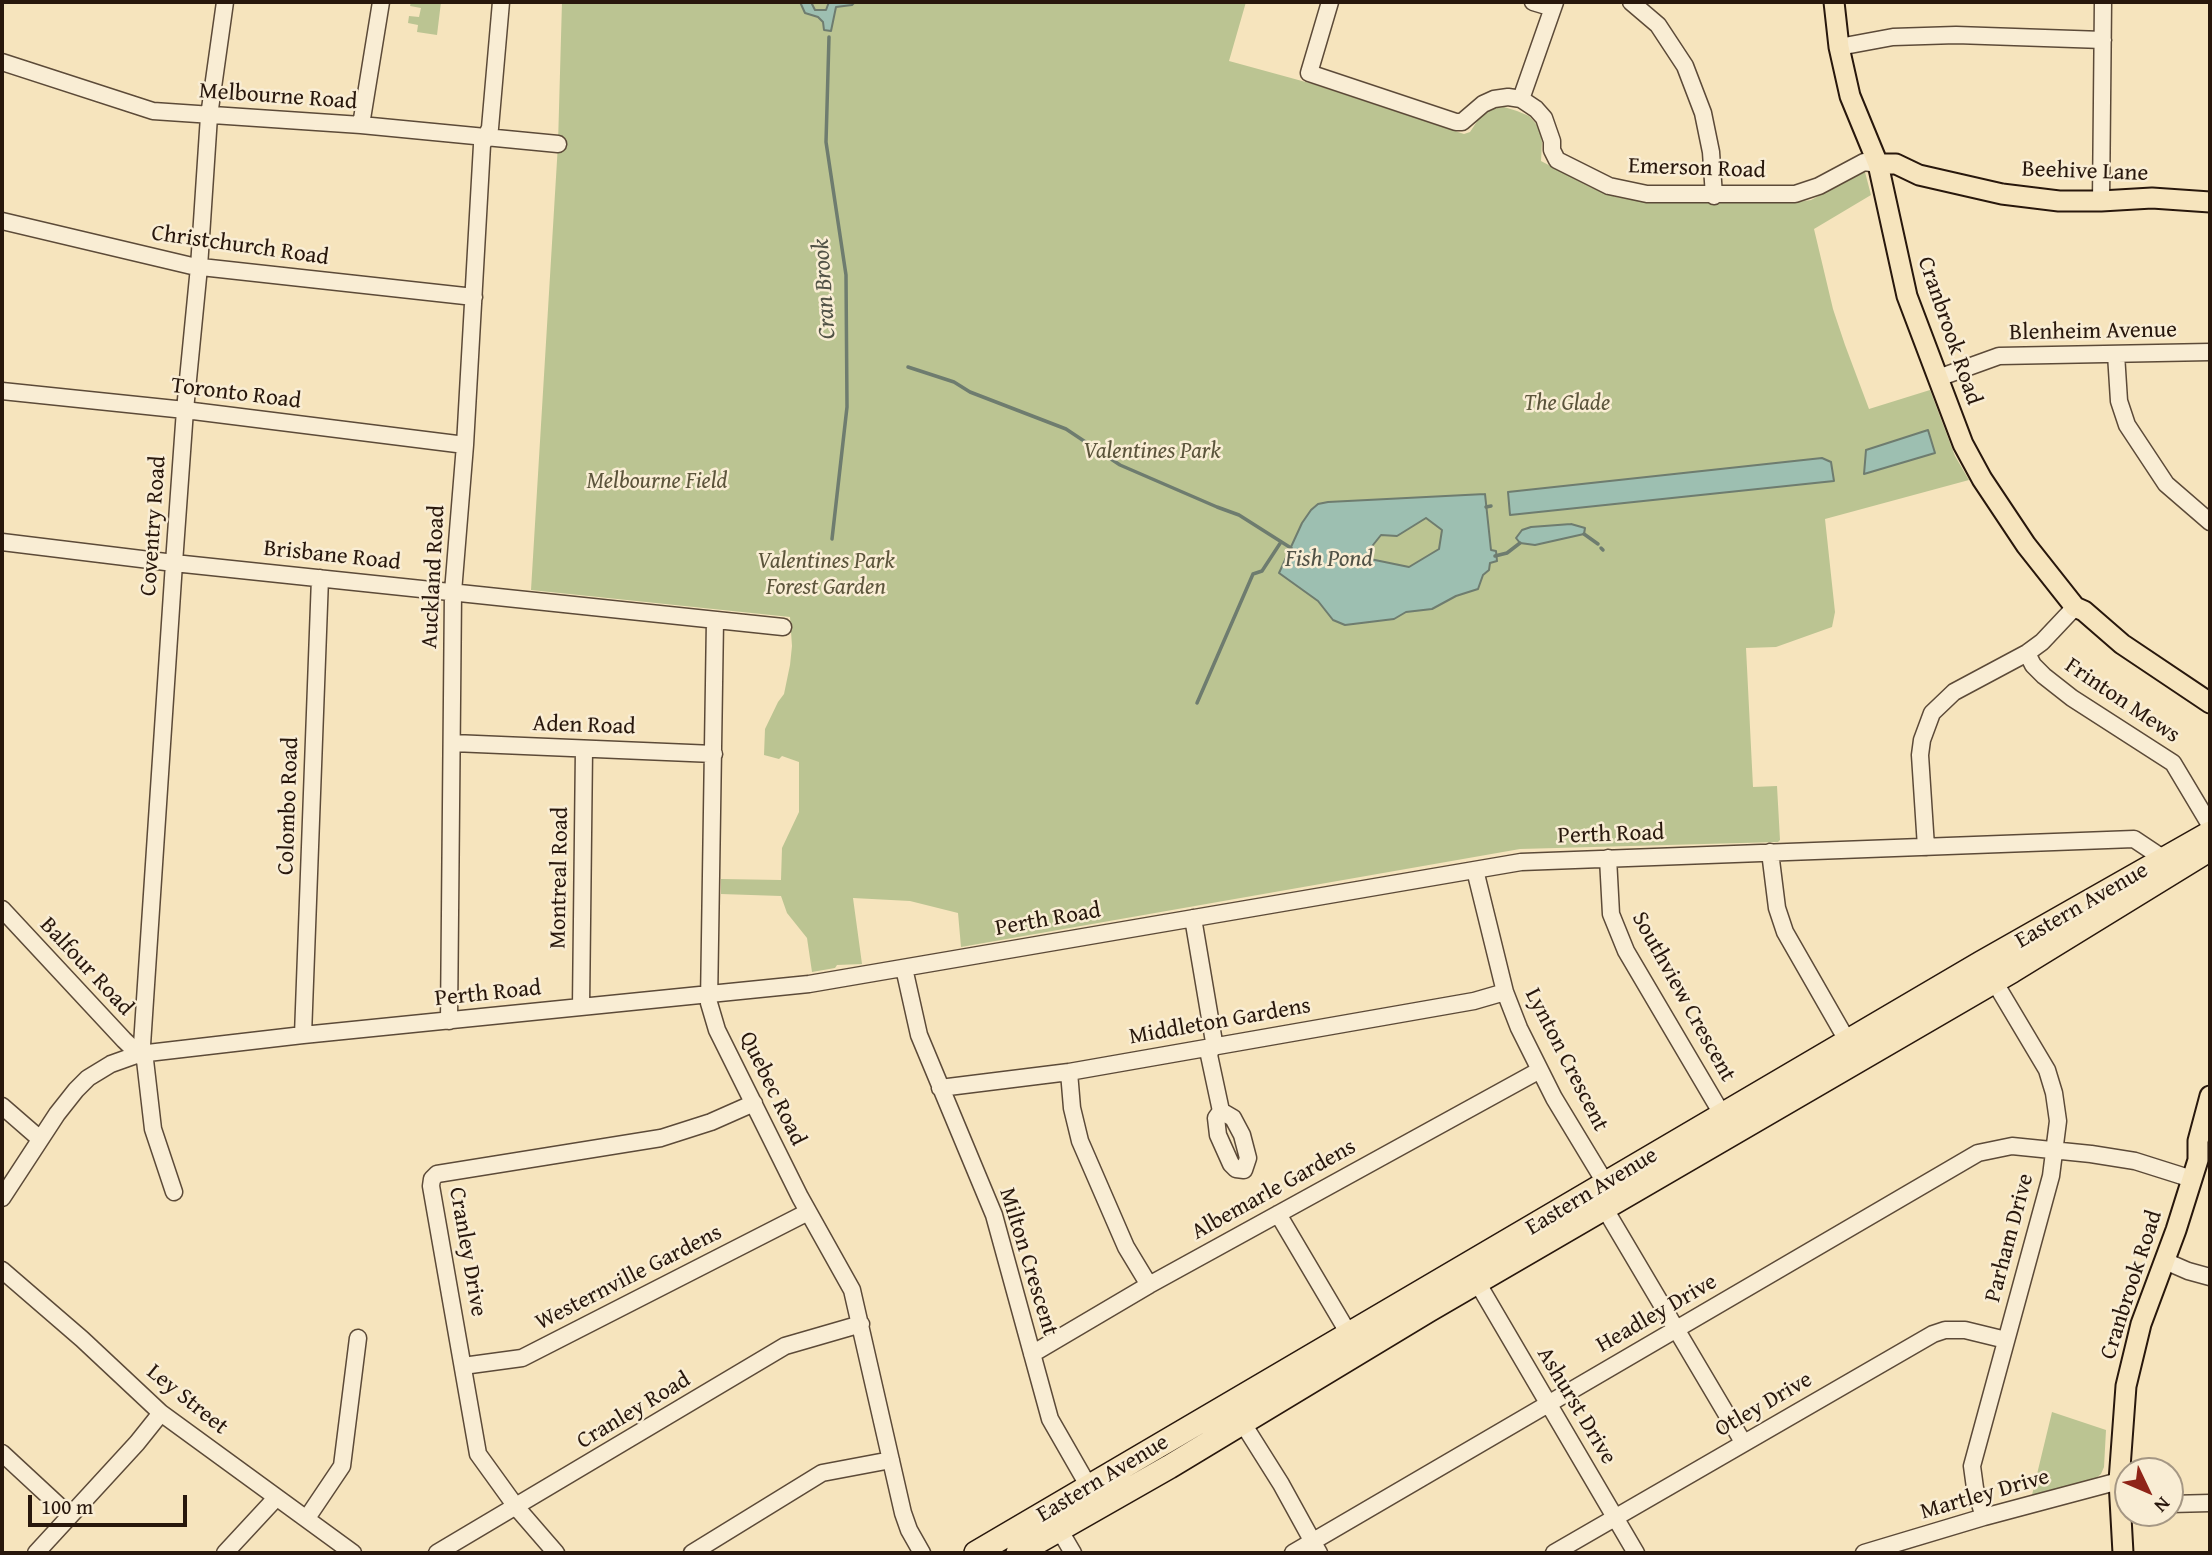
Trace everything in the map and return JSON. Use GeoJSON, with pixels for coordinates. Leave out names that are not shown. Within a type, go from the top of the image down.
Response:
{"type":"FeatureCollection","features":[{"type":"Feature","properties":{"kind":"highway","name":"Eastern Avenue"},"geometry":{"type":"LineString","coordinates":[[976,1553],[1722,1114],[2210,834]]}},
{"type":"Feature","properties":{"kind":"highway","name":"Eastern Avenue"},"geometry":{"type":"LineString","coordinates":[[1018,1553],[1169,1467],[1477,1282],[1994,981],[2210,851]]}},
{"type":"Feature","properties":{"kind":"main road","name":"Cranbrook Road"},"geometry":{"type":"LineString","coordinates":[[1834,2],[1839,47],[1850,96],[1878,164],[1907,296],[1963,444],[1982,479],[2032,553],[2075,607],[2084,611],[2122,644],[2210,703]]}},
{"type":"Feature","properties":{"kind":"main road","name":"Beehive Lane"},"geometry":{"type":"LineString","coordinates":[[1878,164],[1896,164],[1919,175],[2002,194],[2059,201],[2152,198],[2210,202]]}},
{"type":"Feature","properties":{"kind":"main road"},"geometry":{"type":"LineString","coordinates":[[1884,187],[1919,175]]}},
{"type":"Feature","properties":{"kind":"main road","name":"Cranbrook Road"},"geometry":{"type":"LineString","coordinates":[[2075,607],[2077,618],[2115,654],[2210,719]]}},
{"type":"Feature","properties":{"kind":"main road","name":"Cranbrook Road"},"geometry":{"type":"LineString","coordinates":[[2120,1457],[2123,1408],[2141,1324],[2195,1169],[2210,1096]]}},
{"type":"Feature","properties":{"kind":"main road","name":"Cranbrook Road"},"geometry":{"type":"LineString","coordinates":[[2195,1169],[2210,1144]]}},
{"type":"Feature","properties":{"kind":"main road","name":"Cranbrook Road"},"geometry":{"type":"LineString","coordinates":[[2123,1553],[2124,1527]]}},
{"type":"Feature","properties":{"kind":"street","name":"Coventry Road"},"geometry":{"type":"LineString","coordinates":[[139,1054],[142,1045],[185,410],[199,267],[209,116],[225,2]]}},
{"type":"Feature","properties":{"kind":"street"},"geometry":{"type":"LineString","coordinates":[[361,125],[381,2]]}},
{"type":"Feature","properties":{"kind":"street","name":"Auckland Road"},"geometry":{"type":"LineString","coordinates":[[449,1021],[453,593],[465,445],[482,145],[490,128],[501,2]]}},
{"type":"Feature","properties":{"kind":"street"},"geometry":{"type":"LineString","coordinates":[[1330,2],[1309,73],[1456,122],[1462,122],[1483,104],[1494,99],[1521,99],[1554,5],[1533,2]]}},
{"type":"Feature","properties":{"kind":"street"},"geometry":{"type":"LineString","coordinates":[[1631,2],[1658,25],[1685,66],[1703,113],[1711,152],[1714,196]]}},
{"type":"Feature","properties":{"kind":"street"},"geometry":{"type":"LineString","coordinates":[[2101,201],[2103,2]]}},
{"type":"Feature","properties":{"kind":"street"},"geometry":{"type":"LineString","coordinates":[[1839,47],[1893,37],[1956,35],[2103,40]]}},
{"type":"Feature","properties":{"kind":"street","name":"Melbourne Road"},"geometry":{"type":"LineString","coordinates":[[2,62],[164,113],[361,125],[558,144]]}},
{"type":"Feature","properties":{"kind":"street","name":"Emerson Road"},"geometry":{"type":"LineString","coordinates":[[1521,99],[1544,118],[1554,155],[1562,163],[1609,186],[1626,191],[1714,196],[1795,194],[1819,186],[1864,162],[1878,164]]}},
{"type":"Feature","properties":{"kind":"street","name":"Christchurch Road"},"geometry":{"type":"LineString","coordinates":[[2,221],[199,267],[474,297]]}},
{"type":"Feature","properties":{"kind":"street","name":"Blenheim Avenue"},"geometry":{"type":"LineString","coordinates":[[1938,378],[1999,356],[2210,352]]}},
{"type":"Feature","properties":{"kind":"street"},"geometry":{"type":"LineString","coordinates":[[2116,354],[2119,401],[2127,425],[2166,484],[2210,522]]}},
{"type":"Feature","properties":{"kind":"street","name":"Toronto Road"},"geometry":{"type":"LineString","coordinates":[[2,391],[185,410],[465,445]]}},
{"type":"Feature","properties":{"kind":"street","name":"Brisbane Road"},"geometry":{"type":"LineString","coordinates":[[2,542],[174,563],[783,627]]}},
{"type":"Feature","properties":{"kind":"street","name":"Colombo Road"},"geometry":{"type":"LineString","coordinates":[[303,1035],[320,578]]}},
{"type":"Feature","properties":{"kind":"street"},"geometry":{"type":"LineString","coordinates":[[1926,847],[1920,755],[1922,740],[1932,713],[1954,692],[2027,653],[2042,642],[2075,607]]}},
{"type":"Feature","properties":{"kind":"street","name":"Quebec Road"},"geometry":{"type":"LineString","coordinates":[[715,620],[709,1003],[717,1030],[808,1212],[852,1290],[907,1525],[922,1553]]}},
{"type":"Feature","properties":{"kind":"street","name":"Frinton Mews"},"geometry":{"type":"LineString","coordinates":[[2027,653],[2043,676],[2072,698],[2173,763],[2210,825]]}},
{"type":"Feature","properties":{"kind":"street","name":"Aden Road"},"geometry":{"type":"LineString","coordinates":[[453,743],[714,754]]}},
{"type":"Feature","properties":{"kind":"street","name":"Montreal Road"},"geometry":{"type":"LineString","coordinates":[[581,1007],[584,749]]}},
{"type":"Feature","properties":{"kind":"street","name":"Perth Road"},"geometry":{"type":"LineString","coordinates":[[2,1198],[64,1104],[88,1078],[111,1064],[139,1054],[809,984],[1521,862],[2134,839],[2164,859]]}},
{"type":"Feature","properties":{"kind":"street"},"geometry":{"type":"LineString","coordinates":[[1770,852],[1777,908],[1785,932],[1848,1042]]}},
{"type":"Feature","properties":{"kind":"street","name":"Southview Crescent"},"geometry":{"type":"LineString","coordinates":[[1608,858],[1611,914],[1626,951],[1722,1114]]}},
{"type":"Feature","properties":{"kind":"street","name":"Lynton Crescent"},"geometry":{"type":"LineString","coordinates":[[1475,870],[1505,992],[1518,1028],[1606,1184]]}},
{"type":"Feature","properties":{"kind":"street","name":"Balfour Road"},"geometry":{"type":"LineString","coordinates":[[2,909],[139,1054]]}},
{"type":"Feature","properties":{"kind":"street"},"geometry":{"type":"LineString","coordinates":[[1193,918],[1214,1042],[1209,1055],[1221,1111]]}},
{"type":"Feature","properties":{"kind":"street","name":"Milton Crescent"},"geometry":{"type":"LineString","coordinates":[[904,968],[919,1035],[994,1215],[1050,1419],[1089,1487]]}},
{"type":"Feature","properties":{"kind":"street","name":"Parham Drive"},"geometry":{"type":"LineString","coordinates":[[1984,1517],[1975,1488],[1972,1466],[2051,1176],[2058,1121],[2047,1070],[1994,981]]}},
{"type":"Feature","properties":{"kind":"street","name":"Middleton Gardens"},"geometry":{"type":"LineString","coordinates":[[940,1088],[1069,1072],[1212,1048],[1474,1001],[1505,992]]}},
{"type":"Feature","properties":{"kind":"street"},"geometry":{"type":"LineString","coordinates":[[139,1054],[147,1067],[153,1129],[174,1192]]}},
{"type":"Feature","properties":{"kind":"street","name":"Albemarle Gardens"},"geometry":{"type":"LineString","coordinates":[[1032,1354],[1149,1285],[1540,1070]]}},
{"type":"Feature","properties":{"kind":"street"},"geometry":{"type":"LineString","coordinates":[[1069,1072],[1072,1108],[1080,1141],[1126,1247],[1149,1285]]}},
{"type":"Feature","properties":{"kind":"street","name":"Cranley Drive"},"geometry":{"type":"LineString","coordinates":[[556,1553],[517,1508],[478,1454],[431,1186],[432,1179],[437,1174],[661,1138],[711,1122],[754,1103]]}},
{"type":"Feature","properties":{"kind":"street"},"geometry":{"type":"LineString","coordinates":[[2,1106],[40,1139]]}},
{"type":"Feature","properties":{"kind":"street","name":"Headley Drive"},"geometry":{"type":"LineString","coordinates":[[1293,1553],[1316,1548],[1547,1404],[1978,1153],[2012,1146],[2054,1149],[2195,1169]]}},
{"type":"Feature","properties":{"kind":"street"},"geometry":{"type":"LineString","coordinates":[[1605,1209],[1743,1442]]}},
{"type":"Feature","properties":{"kind":"street","name":"Westernville Gardens"},"geometry":{"type":"LineString","coordinates":[[463,1366],[522,1358],[808,1212]]}},
{"type":"Feature","properties":{"kind":"street"},"geometry":{"type":"LineString","coordinates":[[1278,1214],[1349,1334]]}},
{"type":"Feature","properties":{"kind":"street"},"geometry":{"type":"LineString","coordinates":[[2165,1261],[2210,1277]]}},
{"type":"Feature","properties":{"kind":"street","name":"Ley Street"},"geometry":{"type":"LineString","coordinates":[[2,1270],[161,1412],[353,1553]]}},
{"type":"Feature","properties":{"kind":"street","name":"Ashurst Drive"},"geometry":{"type":"LineString","coordinates":[[1477,1282],[1636,1553]]}},
{"type":"Feature","properties":{"kind":"street","name":"Cranley Road"},"geometry":{"type":"LineString","coordinates":[[440,1552],[785,1346],[861,1324]]}},
{"type":"Feature","properties":{"kind":"street","name":"Otley Drive"},"geometry":{"type":"LineString","coordinates":[[1554,1553],[1743,1442],[1945,1329],[2006,1340]]}},
{"type":"Feature","properties":{"kind":"street"},"geometry":{"type":"LineString","coordinates":[[307,1518],[342,1466],[358,1338]]}},
{"type":"Feature","properties":{"kind":"street"},"geometry":{"type":"LineString","coordinates":[[36,1553],[137,1443],[161,1412]]}},
{"type":"Feature","properties":{"kind":"street"},"geometry":{"type":"LineString","coordinates":[[1242,1422],[1281,1484],[1316,1548]]}},
{"type":"Feature","properties":{"kind":"street"},"geometry":{"type":"LineString","coordinates":[[2,1453],[70,1516]]}},
{"type":"Feature","properties":{"kind":"street"},"geometry":{"type":"LineString","coordinates":[[692,1553],[822,1472],[891,1460]]}},
{"type":"Feature","properties":{"kind":"street","name":"Martley Drive"},"geometry":{"type":"LineString","coordinates":[[1864,1553],[2114,1482]]}},
{"type":"Feature","properties":{"kind":"street"},"geometry":{"type":"LineString","coordinates":[[228,1552],[276,1498]]}},
{"type":"Feature","properties":{"kind":"street"},"geometry":{"type":"LineString","coordinates":[[2184,1504],[2210,1503]]}},
{"type":"Feature","properties":{"kind":"street"},"geometry":{"type":"LineString","coordinates":[[1059,1529],[1073,1553]]}},
{"type":"Feature","properties":{"kind":"green space"},"geometry":{"type":"Polygon","coordinates":[[[411,2],[441,2],[437,35],[417,32],[418,25],[408,23],[409,16],[419,17],[421,8],[410,6],[411,2]]]}},
{"type":"Feature","properties":{"kind":"green space","name":"Valentines Park"},"geometry":{"type":"Polygon","coordinates":[[[562,2],[1246,2],[1229,61],[1313,84],[1464,134],[1470,132],[1480,117],[1490,109],[1504,107],[1517,111],[1529,116],[1539,127],[1542,142],[1541,161],[1590,187],[1616,197],[1652,203],[1798,202],[1811,200],[1865,172],[1871,195],[1814,229],[1833,309],[1845,345],[1869,409],[1930,390],[1955,456],[1969,480],[1825,519],[1835,612],[1832,627],[1776,647],[1746,648],[1753,787],[1777,786],[1778,842],[1520,849],[961,947],[958,913],[910,901],[853,898],[862,964],[837,965],[835,968],[812,972],[807,938],[787,913],[781,896],[721,894],[721,879],[781,880],[782,848],[799,812],[799,762],[782,756],[779,759],[764,755],[765,729],[784,694],[790,665],[790,617],[531,590],[558,144],[562,2]]]}},
{"type":"Feature","properties":{"kind":"green space"},"geometry":{"type":"Polygon","coordinates":[[[2052,1412],[2106,1430],[2104,1467],[2095,1479],[2031,1499],[2052,1412]]]}},
{"type":"Feature","properties":{"kind":"water"},"geometry":{"type":"Polygon","coordinates":[[[800,2],[811,2],[815,10],[826,10],[829,2],[855,2],[852,5],[836,7],[831,31],[824,30],[823,22],[818,17],[805,13],[800,2]]]}},
{"type":"Feature","properties":{"kind":"water"},"geometry":{"type":"Polygon","coordinates":[[[1928,430],[1935,453],[1864,474],[1866,450],[1928,430]]]}},
{"type":"Feature","properties":{"kind":"water"},"geometry":{"type":"Polygon","coordinates":[[[1822,458],[1831,462],[1834,481],[1510,515],[1508,492],[1822,458]]]}},
{"type":"Feature","properties":{"kind":"water","name":"Fish Pond"},"geometry":{"type":"Polygon","coordinates":[[[1485,494],[1491,550],[1496,551],[1497,561],[1490,563],[1478,589],[1456,596],[1432,609],[1406,612],[1394,619],[1345,625],[1333,620],[1318,601],[1279,573],[1302,523],[1318,504],[1485,494]],[[1426,518],[1397,536],[1381,535],[1369,550],[1370,559],[1409,567],[1439,549],[1442,530],[1426,518]]]}},
{"type":"Feature","properties":{"kind":"water"},"geometry":{"type":"Polygon","coordinates":[[[1571,524],[1585,528],[1584,534],[1535,545],[1520,543],[1516,538],[1522,530],[1531,527],[1571,524]]]}},
{"type":"Feature","properties":{"kind":"waterway","name":"Cran Brook"},"geometry":{"type":"LineString","coordinates":[[829,37],[826,142],[846,275],[847,407],[832,539]]}},
{"type":"Feature","properties":{"kind":"waterway"},"geometry":{"type":"LineString","coordinates":[[908,367],[954,382],[970,392],[1066,429],[1120,465],[1239,515],[1291,548]]}},
{"type":"Feature","properties":{"kind":"waterway"},"geometry":{"type":"LineString","coordinates":[[1486,507],[1491,506]]}},
{"type":"Feature","properties":{"kind":"waterway"},"geometry":{"type":"LineString","coordinates":[[1584,534],[1598,544]]}},
{"type":"Feature","properties":{"kind":"waterway"},"geometry":{"type":"LineString","coordinates":[[1197,703],[1253,574],[1262,571],[1281,542]]}},
{"type":"Feature","properties":{"kind":"waterway"},"geometry":{"type":"LineString","coordinates":[[1495,556],[1507,553],[1520,543]]}},
{"type":"Feature","properties":{"kind":"park label","name":"The Glade"},"geometry":{"type":"Point","coordinates":[1567,404]}},
{"type":"Feature","properties":{"kind":"park label","name":"Melbourne Field"},"geometry":{"type":"Point","coordinates":[657,482]}},
{"type":"Feature","properties":{"kind":"park label","name":"Valentines Park Forest Garden"},"geometry":{"type":"Point","coordinates":[826,575]}}]}
